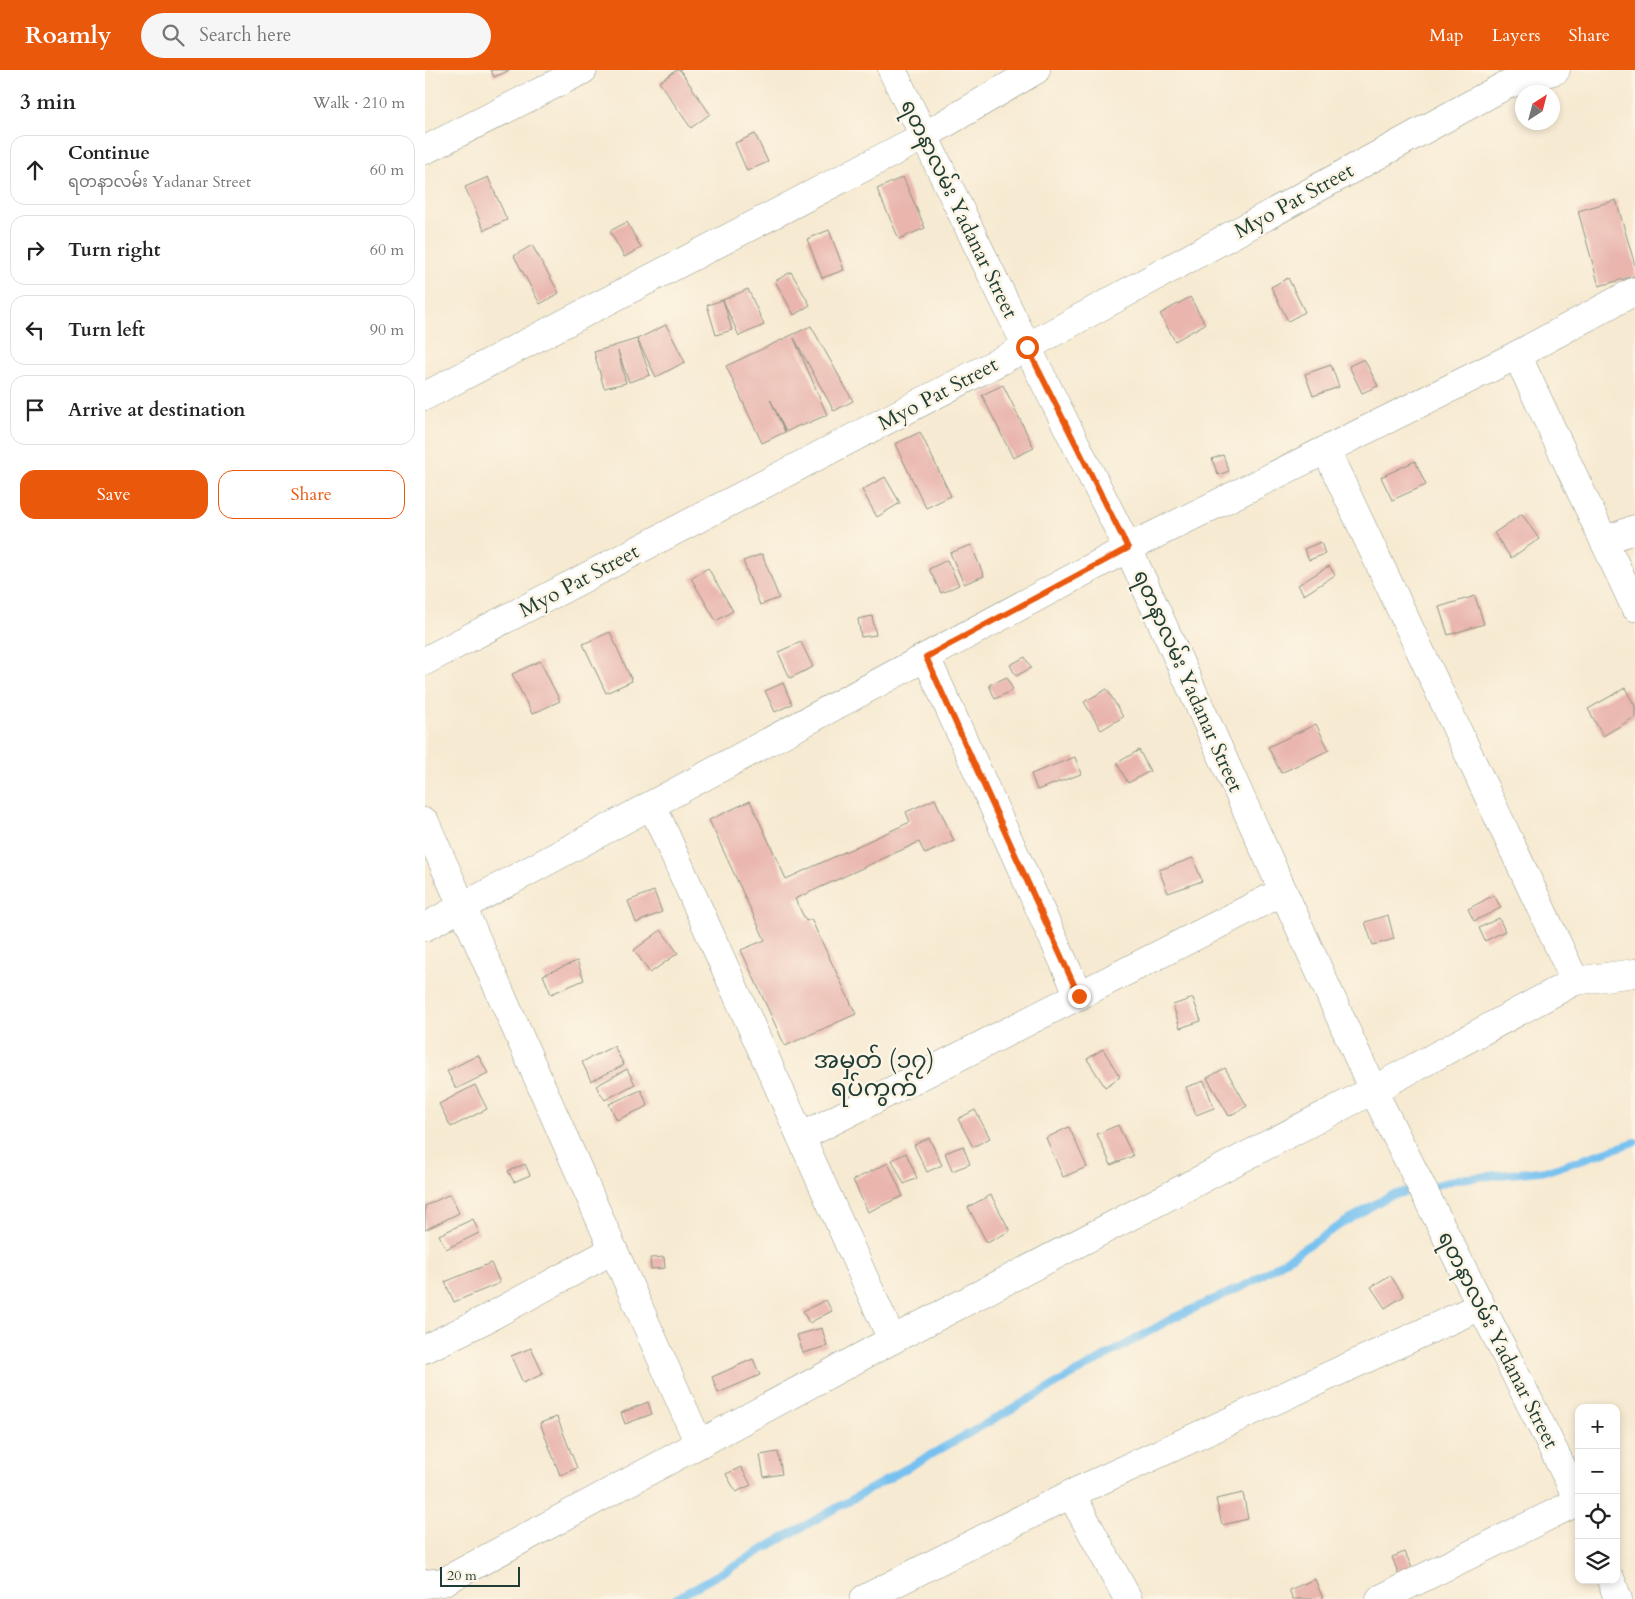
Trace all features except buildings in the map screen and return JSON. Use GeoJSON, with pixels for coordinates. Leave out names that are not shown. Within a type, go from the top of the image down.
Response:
{"type":"FeatureCollection","features":[{"type":"Feature","properties":{"kind":"street"},"geometry":{"type":"LineString","coordinates":[[425,150],[583,70]]}},
{"type":"Feature","properties":{"kind":"street","name":"ရတနာလမ်း Yadanar Street"},"geometry":{"type":"LineString","coordinates":[[892,70],[1027,347],[1128,548],[1373,1090],[1575,1494]]}},
{"type":"Feature","properties":{"kind":"street"},"geometry":{"type":"LineString","coordinates":[[425,396],[924,136],[1036,70]]}},
{"type":"Feature","properties":{"kind":"street","name":"Myo Pat Street"},"geometry":{"type":"LineString","coordinates":[[425,661],[1027,347],[1506,85],[1555,70]]}},
{"type":"Feature","properties":{"kind":"street"},"geometry":{"type":"LineString","coordinates":[[425,927],[1128,548],[1517,355],[1635,291]]}},
{"type":"Feature","properties":{"kind":"street"},"geometry":{"type":"LineString","coordinates":[[1517,355],[1635,607]]}},
{"type":"Feature","properties":{"kind":"street"},"geometry":{"type":"LineString","coordinates":[[1326,450],[1575,981]]}},
{"type":"Feature","properties":{"kind":"street"},"geometry":{"type":"LineString","coordinates":[[1604,541],[1635,529]]}},
{"type":"Feature","properties":{"kind":"street"},"geometry":{"type":"LineString","coordinates":[[926,657],[1079,996]]}},
{"type":"Feature","properties":{"kind":"street"},"geometry":{"type":"LineString","coordinates":[[652,805],[892,1340]]}},
{"type":"Feature","properties":{"kind":"street"},"geometry":{"type":"LineString","coordinates":[[425,822],[699,1444]]}},
{"type":"Feature","properties":{"kind":"street"},"geometry":{"type":"LineString","coordinates":[[801,1137],[1282,892]]}},
{"type":"Feature","properties":{"kind":"street"},"geometry":{"type":"LineString","coordinates":[[425,1584],[443,1582],[892,1340],[1373,1090],[1575,981],[1635,973]]}},
{"type":"Feature","properties":{"kind":"street"},"geometry":{"type":"LineString","coordinates":[[425,1349],[486,1319],[613,1250]]}},
{"type":"Feature","properties":{"kind":"street"},"geometry":{"type":"LineString","coordinates":[[864,1599],[1071,1494],[1481,1306]]}},
{"type":"Feature","properties":{"kind":"street"},"geometry":{"type":"LineString","coordinates":[[1071,1494],[1128,1599]]}},
{"type":"Feature","properties":{"kind":"street"},"geometry":{"type":"LineString","coordinates":[[1379,1599],[1575,1503]]}},
{"type":"Feature","properties":{"kind":"street"},"geometry":{"type":"LineString","coordinates":[[1612,1584],[1618,1599]]}},
{"type":"Feature","properties":{"kind":"waterway"},"geometry":{"type":"LineString","coordinates":[[1428,1187],[1458,1179],[1550,1170],[1635,1142]]}},
{"type":"Feature","properties":{"kind":"waterway"},"geometry":{"type":"LineString","coordinates":[[675,1599],[1173,1318],[1250,1283],[1389,1196],[1417,1189]]}},
{"type":"Feature","properties":{"kind":"district","name":"အမှတ် (၁၇) ရပ်ကွက်"},"geometry":{"type":"Point","coordinates":[874,1074]}},
{"type":"Feature","properties":{"kind":"route"},"geometry":{"type":"LineString","coordinates":[[1027,347],[1128,548],[926,657],[1079,996]]}}]}
